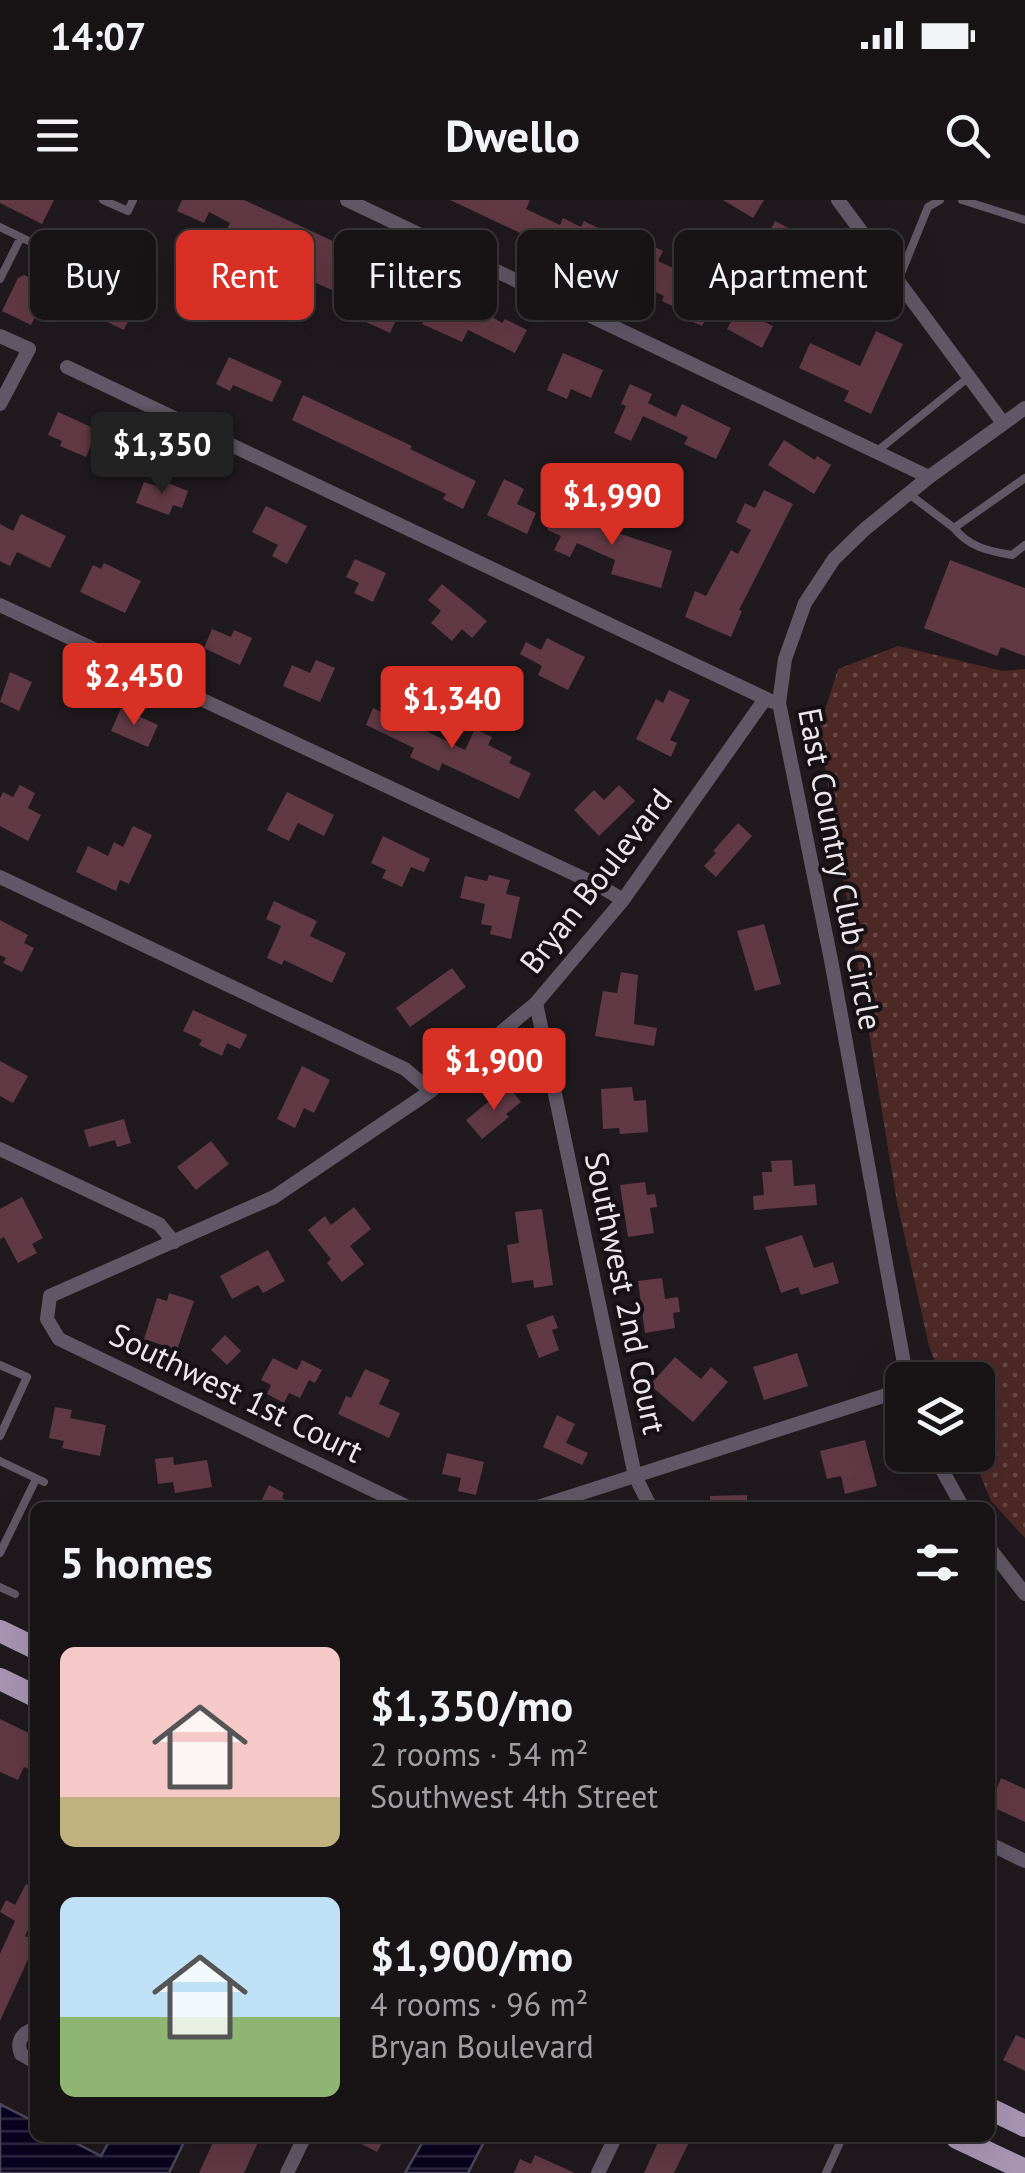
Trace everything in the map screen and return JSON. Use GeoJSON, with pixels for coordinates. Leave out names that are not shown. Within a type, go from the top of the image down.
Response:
{"type":"FeatureCollection","features":[{"type":"Feature","properties":{"kind":"main road"},"geometry":{"type":"LineString","coordinates":[[0,1631],[30,1646]]}},
{"type":"Feature","properties":{"kind":"main road"},"geometry":{"type":"LineString","coordinates":[[0,1679],[30,1694]]}},
{"type":"Feature","properties":{"kind":"main road"},"geometry":{"type":"LineString","coordinates":[[995,2111],[1025,2126]]}},
{"type":"Feature","properties":{"kind":"main road"},"geometry":{"type":"LineString","coordinates":[[966,2142],[1025,2170]]}},
{"type":"Feature","properties":{"kind":"street"},"geometry":{"type":"LineString","coordinates":[[347,200],[930,477]]}},
{"type":"Feature","properties":{"kind":"street"},"geometry":{"type":"LineString","coordinates":[[838,200],[860,230]]}},
{"type":"Feature","properties":{"kind":"street"},"geometry":{"type":"LineString","coordinates":[[903,288],[1002,423]]}},
{"type":"Feature","properties":{"kind":"street"},"geometry":{"type":"LineString","coordinates":[[0,336],[29,349],[7,373],[0,404]]}},
{"type":"Feature","properties":{"kind":"street"},"geometry":{"type":"LineString","coordinates":[[66,367],[772,701]]}},
{"type":"Feature","properties":{"kind":"street","name":"East Country Club Circle"},"geometry":{"type":"LineString","coordinates":[[904,1362],[830,960],[772,701],[805,603],[834,559],[864,529],[1025,408]]}},
{"type":"Feature","properties":{"kind":"street"},"geometry":{"type":"LineString","coordinates":[[0,605],[623,900]]}},
{"type":"Feature","properties":{"kind":"street","name":"Bryan Boulevard"},"geometry":{"type":"LineString","coordinates":[[47,1319],[50,1296],[274,1197],[431,1091],[536,1003],[623,900],[772,701]]}},
{"type":"Feature","properties":{"kind":"street"},"geometry":{"type":"LineString","coordinates":[[0,877],[405,1070],[431,1091]]}},
{"type":"Feature","properties":{"kind":"street","name":"Southwest 2nd Court"},"geometry":{"type":"LineString","coordinates":[[536,1003],[634,1476],[648,1502]]}},
{"type":"Feature","properties":{"kind":"street"},"geometry":{"type":"LineString","coordinates":[[0,1149],[159,1224],[174,1242]]}},
{"type":"Feature","properties":{"kind":"street","name":"Southwest 1st Court"},"geometry":{"type":"LineString","coordinates":[[47,1319],[59,1339],[398,1502]]}},
{"type":"Feature","properties":{"kind":"street"},"geometry":{"type":"LineString","coordinates":[[554,1502],[885,1395]]}},
{"type":"Feature","properties":{"kind":"street"},"geometry":{"type":"LineString","coordinates":[[943,1472],[960,1502]]}},
{"type":"Feature","properties":{"kind":"street"},"geometry":{"type":"LineString","coordinates":[[995,1555],[1025,1594]]}},
{"type":"Feature","properties":{"kind":"street"},"geometry":{"type":"LineString","coordinates":[[995,1846],[1025,1861]]}},
{"type":"Feature","properties":{"kind":"street"},"geometry":{"type":"LineString","coordinates":[[30,2031],[19,2043],[25,2058],[30,2060]]}},
{"type":"Feature","properties":{"kind":"street"},"geometry":{"type":"LineString","coordinates":[[287,2173],[302,2142]]}},
{"type":"Feature","properties":{"kind":"street"},"geometry":{"type":"LineString","coordinates":[[598,2173],[613,2142]]}},
{"type":"Feature","properties":{"kind":"lane"},"geometry":{"type":"LineString","coordinates":[[103,200],[128,211],[133,200]]}},
{"type":"Feature","properties":{"kind":"lane"},"geometry":{"type":"LineString","coordinates":[[903,269],[928,207],[940,200]]}},
{"type":"Feature","properties":{"kind":"lane"},"geometry":{"type":"LineString","coordinates":[[962,200],[1025,220]]}},
{"type":"Feature","properties":{"kind":"lane"},"geometry":{"type":"LineString","coordinates":[[0,228],[30,241]]}},
{"type":"Feature","properties":{"kind":"lane"},"geometry":{"type":"LineString","coordinates":[[0,280],[21,237]]}},
{"type":"Feature","properties":{"kind":"lane"},"geometry":{"type":"LineString","coordinates":[[876,452],[969,378]]}},
{"type":"Feature","properties":{"kind":"lane"},"geometry":{"type":"LineString","coordinates":[[954,528],[1025,478]]}},
{"type":"Feature","properties":{"kind":"lane"},"geometry":{"type":"LineString","coordinates":[[909,494],[954,528],[964,541],[1025,562]]}},
{"type":"Feature","properties":{"kind":"lane"},"geometry":{"type":"LineString","coordinates":[[1012,556],[1025,545]]}},
{"type":"Feature","properties":{"kind":"lane"},"geometry":{"type":"LineString","coordinates":[[0,1365],[26,1377],[3,1421],[0,1436]]}},
{"type":"Feature","properties":{"kind":"lane"},"geometry":{"type":"LineString","coordinates":[[0,1461],[40,1480],[0,1553]]}},
{"type":"Feature","properties":{"kind":"lane"},"geometry":{"type":"LineString","coordinates":[[0,1587],[15,1594]]}},
{"type":"Feature","properties":{"kind":"lane"},"geometry":{"type":"LineString","coordinates":[[826,2173],[840,2142]]}},
{"type":"Feature","properties":{"kind":"shaded area"},"geometry":{"type":"Polygon","coordinates":[[[898,646],[1003,671],[1025,669],[1025,1538],[991,1501],[979,1472],[995,1472],[995,1362],[935,1362],[929,1346],[897,1202],[819,730],[838,669],[898,646]]]}},
{"type":"Feature","properties":{"kind":"shaded area"},"geometry":{"type":"Polygon","coordinates":[[[0,2104],[30,2119],[30,2142],[74,2142],[101,2156],[109,2142],[184,2142],[169,2173],[0,2173],[0,2104]]]}},
{"type":"Feature","properties":{"kind":"shaded area"},"geometry":{"type":"Polygon","coordinates":[[[423,2142],[484,2142],[468,2173],[405,2173],[423,2142]]]}},
{"type":"Feature","properties":{"kind":"building"},"geometry":{"type":"Polygon","coordinates":[[[0,200],[54,200],[42,224],[0,200]]]}},
{"type":"Feature","properties":{"kind":"building"},"geometry":{"type":"Polygon","coordinates":[[[182,200],[244,200],[309,230],[226,230],[230,223],[209,212],[204,223],[177,211],[182,200]]]}},
{"type":"Feature","properties":{"kind":"building"},"geometry":{"type":"Polygon","coordinates":[[[450,200],[530,200],[526,209],[560,225],[563,218],[581,227],[584,221],[600,229],[517,230],[450,200]]]}},
{"type":"Feature","properties":{"kind":"building"},"geometry":{"type":"Polygon","coordinates":[[[723,200],[764,200],[753,218],[723,200]]]}},
{"type":"Feature","properties":{"kind":"building"},"geometry":{"type":"Polygon","coordinates":[[[775,221],[792,230],[770,230],[775,221]]]}},
{"type":"Feature","properties":{"kind":"building"},"geometry":{"type":"Polygon","coordinates":[[[314,232],[334,242],[332,290],[314,282],[314,232]]]}},
{"type":"Feature","properties":{"kind":"building"},"geometry":{"type":"Polygon","coordinates":[[[654,247],[663,251],[658,261],[674,268],[674,307],[662,301],[664,296],[654,291],[654,247]]]}},
{"type":"Feature","properties":{"kind":"building"},"geometry":{"type":"Polygon","coordinates":[[[18,278],[30,278],[31,325],[2,311],[18,278]]]}},
{"type":"Feature","properties":{"kind":"building"},"geometry":{"type":"Polygon","coordinates":[[[505,319],[527,330],[515,353],[468,330],[462,342],[422,324],[424,320],[502,323],[505,319]]]}},
{"type":"Feature","properties":{"kind":"building"},"geometry":{"type":"Polygon","coordinates":[[[103,320],[129,320],[124,330],[103,320]]]}},
{"type":"Feature","properties":{"kind":"building"},"geometry":{"type":"Polygon","coordinates":[[[361,320],[396,320],[390,333],[361,320]]]}},
{"type":"Feature","properties":{"kind":"building"},"geometry":{"type":"Polygon","coordinates":[[[732,320],[766,320],[773,326],[762,348],[727,329],[732,320]]]}},
{"type":"Feature","properties":{"kind":"building"},"geometry":{"type":"Polygon","coordinates":[[[876,331],[903,344],[871,414],[844,401],[849,391],[799,368],[810,343],[860,366],[876,331]]]}},
{"type":"Feature","properties":{"kind":"building"},"geometry":{"type":"Polygon","coordinates":[[[563,353],[603,370],[591,398],[571,389],[567,399],[547,390],[563,353]]]}},
{"type":"Feature","properties":{"kind":"building"},"geometry":{"type":"Polygon","coordinates":[[[229,357],[282,381],[272,402],[233,385],[230,391],[216,384],[229,357]]]}},
{"type":"Feature","properties":{"kind":"building"},"geometry":{"type":"Polygon","coordinates":[[[630,384],[652,394],[648,403],[676,417],[682,404],[731,428],[716,459],[684,444],[688,437],[643,416],[631,441],[614,433],[626,406],[621,404],[630,384]]]}},
{"type":"Feature","properties":{"kind":"building"},"geometry":{"type":"Polygon","coordinates":[[[303,395],[476,481],[463,509],[443,499],[446,494],[292,420],[303,395]]]}},
{"type":"Feature","properties":{"kind":"building"},"geometry":{"type":"Polygon","coordinates":[[[58,412],[98,430],[86,457],[60,446],[62,441],[48,435],[58,412]]]}},
{"type":"Feature","properties":{"kind":"building"},"geometry":{"type":"Polygon","coordinates":[[[784,440],[815,460],[817,456],[831,465],[814,494],[768,465],[784,440]]]}},
{"type":"Feature","properties":{"kind":"building"},"geometry":{"type":"Polygon","coordinates":[[[504,479],[524,489],[517,504],[536,513],[527,534],[487,515],[504,479]]]}},
{"type":"Feature","properties":{"kind":"building"},"geometry":{"type":"Polygon","coordinates":[[[144,482],[162,488],[165,482],[188,491],[182,508],[173,505],[169,515],[136,503],[144,482]]]}},
{"type":"Feature","properties":{"kind":"building"},"geometry":{"type":"Polygon","coordinates":[[[764,490],[793,504],[739,610],[742,611],[731,637],[685,617],[695,591],[706,596],[731,550],[738,554],[751,530],[736,522],[745,503],[755,508],[764,490]]]}},
{"type":"Feature","properties":{"kind":"building"},"geometry":{"type":"Polygon","coordinates":[[[266,506],[307,526],[287,564],[272,556],[278,545],[252,532],[266,506]]]}},
{"type":"Feature","properties":{"kind":"building"},"geometry":{"type":"Polygon","coordinates":[[[557,509],[574,517],[577,510],[611,526],[609,530],[672,551],[661,588],[611,574],[615,560],[577,543],[570,557],[554,550],[561,536],[547,530],[557,509]]]}},
{"type":"Feature","properties":{"kind":"building"},"geometry":{"type":"Polygon","coordinates":[[[21,514],[66,536],[50,568],[17,552],[10,566],[0,561],[0,524],[13,531],[21,514]]]}},
{"type":"Feature","properties":{"kind":"building"},"geometry":{"type":"Polygon","coordinates":[[[355,559],[386,573],[373,602],[354,593],[359,583],[346,577],[355,559]]]}},
{"type":"Feature","properties":{"kind":"building"},"geometry":{"type":"Polygon","coordinates":[[[950,560],[1025,588],[1025,656],[1001,647],[997,656],[924,628],[950,560]]]}},
{"type":"Feature","properties":{"kind":"building"},"geometry":{"type":"Polygon","coordinates":[[[104,563],[141,581],[125,613],[80,592],[93,565],[101,569],[104,563]]]}},
{"type":"Feature","properties":{"kind":"building"},"geometry":{"type":"Polygon","coordinates":[[[442,584],[487,621],[472,638],[462,629],[452,641],[431,623],[441,611],[428,600],[442,584]]]}},
{"type":"Feature","properties":{"kind":"building"},"geometry":{"type":"Polygon","coordinates":[[[212,629],[231,637],[234,630],[252,638],[240,665],[204,648],[212,629]]]}},
{"type":"Feature","properties":{"kind":"building"},"geometry":{"type":"Polygon","coordinates":[[[547,638],[585,657],[568,690],[538,675],[542,666],[520,654],[526,642],[541,650],[547,638]]]}},
{"type":"Feature","properties":{"kind":"building"},"geometry":{"type":"Polygon","coordinates":[[[316,660],[335,668],[320,702],[283,686],[292,665],[310,673],[316,660]]]}},
{"type":"Feature","properties":{"kind":"building"},"geometry":{"type":"Polygon","coordinates":[[[10,672],[32,682],[19,711],[0,702],[10,672]]]}},
{"type":"Feature","properties":{"kind":"building"},"geometry":{"type":"Polygon","coordinates":[[[669,690],[690,700],[670,740],[677,743],[671,757],[636,739],[656,699],[663,703],[669,690]]]}},
{"type":"Feature","properties":{"kind":"building"},"geometry":{"type":"Polygon","coordinates":[[[400,704],[434,721],[428,732],[465,750],[475,729],[492,737],[488,745],[512,757],[509,763],[531,773],[519,799],[442,763],[439,771],[410,757],[414,748],[366,725],[373,708],[394,718],[400,704]]]}},
{"type":"Feature","properties":{"kind":"building"},"geometry":{"type":"Polygon","coordinates":[[[121,708],[158,725],[148,747],[111,731],[121,708]]]}},
{"type":"Feature","properties":{"kind":"building"},"geometry":{"type":"Polygon","coordinates":[[[20,785],[35,793],[28,808],[41,815],[28,841],[0,826],[0,798],[3,792],[13,797],[20,785]]]}},
{"type":"Feature","properties":{"kind":"building"},"geometry":{"type":"Polygon","coordinates":[[[619,785],[635,801],[599,836],[574,810],[594,790],[604,800],[619,785]]]}},
{"type":"Feature","properties":{"kind":"building"},"geometry":{"type":"Polygon","coordinates":[[[287,792],[334,815],[324,836],[298,823],[289,841],[267,830],[287,792]]]}},
{"type":"Feature","properties":{"kind":"building"},"geometry":{"type":"Polygon","coordinates":[[[738,823],[752,836],[716,877],[704,866],[738,823]]]}},
{"type":"Feature","properties":{"kind":"building"},"geometry":{"type":"Polygon","coordinates":[[[133,826],[152,835],[129,884],[120,880],[116,891],[76,872],[88,846],[108,856],[114,842],[123,847],[133,826]]]}},
{"type":"Feature","properties":{"kind":"building"},"geometry":{"type":"Polygon","coordinates":[[[383,836],[430,859],[424,872],[411,867],[402,887],[382,878],[386,870],[371,863],[383,836]]]}},
{"type":"Feature","properties":{"kind":"building"},"geometry":{"type":"Polygon","coordinates":[[[489,875],[510,880],[506,894],[520,897],[511,939],[490,934],[492,926],[481,924],[485,904],[460,898],[465,876],[487,881],[489,875]]]}},
{"type":"Feature","properties":{"kind":"building"},"geometry":{"type":"Polygon","coordinates":[[[274,901],[317,921],[310,936],[346,953],[332,983],[284,960],[282,965],[267,958],[281,926],[266,919],[274,901]]]}},
{"type":"Feature","properties":{"kind":"building"},"geometry":{"type":"Polygon","coordinates":[[[0,920],[28,935],[24,943],[34,948],[22,972],[3,963],[6,958],[0,955],[0,920]]]}},
{"type":"Feature","properties":{"kind":"building"},"geometry":{"type":"Polygon","coordinates":[[[764,924],[781,984],[755,991],[737,931],[764,924]]]}},
{"type":"Feature","properties":{"kind":"building"},"geometry":{"type":"Polygon","coordinates":[[[452,968],[466,987],[410,1027],[396,1008],[452,968]]]}},
{"type":"Feature","properties":{"kind":"building"},"geometry":{"type":"Polygon","coordinates":[[[621,972],[638,975],[634,1024],[657,1028],[654,1046],[595,1036],[603,991],[617,993],[621,972]]]}},
{"type":"Feature","properties":{"kind":"building"},"geometry":{"type":"Polygon","coordinates":[[[193,1010],[247,1035],[240,1049],[227,1043],[222,1056],[199,1045],[202,1040],[183,1031],[193,1010]]]}},
{"type":"Feature","properties":{"kind":"building"},"geometry":{"type":"Polygon","coordinates":[[[0,1061],[28,1076],[13,1103],[0,1096],[0,1061]]]}},
{"type":"Feature","properties":{"kind":"building"},"geometry":{"type":"Polygon","coordinates":[[[302,1066],[330,1080],[314,1113],[304,1108],[295,1128],[277,1119],[302,1066]]]}},
{"type":"Feature","properties":{"kind":"building"},"geometry":{"type":"Polygon","coordinates":[[[508,1086],[521,1102],[482,1139],[466,1120],[508,1086]]]}},
{"type":"Feature","properties":{"kind":"building"},"geometry":{"type":"Polygon","coordinates":[[[632,1087],[634,1101],[646,1100],[648,1132],[620,1134],[619,1128],[603,1129],[601,1089],[632,1087]]]}},
{"type":"Feature","properties":{"kind":"building"},"geometry":{"type":"Polygon","coordinates":[[[124,1119],[131,1143],[117,1147],[115,1140],[89,1147],[84,1130],[124,1119]]]}},
{"type":"Feature","properties":{"kind":"building"},"geometry":{"type":"Polygon","coordinates":[[[211,1141],[229,1164],[196,1190],[177,1167],[211,1141]]]}},
{"type":"Feature","properties":{"kind":"building"},"geometry":{"type":"Polygon","coordinates":[[[792,1160],[794,1186],[815,1184],[817,1205],[754,1210],[753,1196],[764,1195],[762,1172],[772,1172],[771,1161],[792,1160]]]}},
{"type":"Feature","properties":{"kind":"building"},"geometry":{"type":"Polygon","coordinates":[[[645,1182],[647,1195],[655,1194],[657,1207],[650,1208],[654,1233],[628,1237],[620,1185],[645,1182]]]}},
{"type":"Feature","properties":{"kind":"building"},"geometry":{"type":"Polygon","coordinates":[[[22,1197],[43,1238],[32,1244],[37,1253],[18,1263],[4,1237],[0,1239],[0,1209],[22,1197]]]}},
{"type":"Feature","properties":{"kind":"building"},"geometry":{"type":"Polygon","coordinates":[[[354,1207],[371,1229],[350,1246],[364,1264],[342,1282],[327,1263],[331,1259],[308,1230],[325,1216],[331,1225],[354,1207]]]}},
{"type":"Feature","properties":{"kind":"building"},"geometry":{"type":"Polygon","coordinates":[[[542,1209],[553,1285],[534,1288],[533,1280],[512,1283],[507,1245],[519,1243],[515,1212],[542,1209]]]}},
{"type":"Feature","properties":{"kind":"building"},"geometry":{"type":"Polygon","coordinates":[[[802,1235],[814,1268],[833,1262],[839,1283],[801,1295],[798,1287],[781,1293],[765,1247],[802,1235]]]}},
{"type":"Feature","properties":{"kind":"building"},"geometry":{"type":"Polygon","coordinates":[[[268,1250],[285,1281],[263,1293],[258,1285],[232,1299],[220,1276],[268,1250]]]}},
{"type":"Feature","properties":{"kind":"building"},"geometry":{"type":"Polygon","coordinates":[[[662,1278],[665,1299],[678,1297],[680,1312],[673,1313],[675,1328],[645,1333],[638,1281],[662,1278]]]}},
{"type":"Feature","properties":{"kind":"building"},"geometry":{"type":"Polygon","coordinates":[[[169,1293],[194,1301],[177,1350],[144,1339],[157,1298],[167,1301],[169,1293]]]}},
{"type":"Feature","properties":{"kind":"building"},"geometry":{"type":"Polygon","coordinates":[[[553,1315],[558,1328],[552,1330],[559,1350],[539,1358],[526,1325],[553,1315]]]}},
{"type":"Feature","properties":{"kind":"building"},"geometry":{"type":"Polygon","coordinates":[[[225,1335],[241,1351],[227,1365],[211,1350],[225,1335]]]}},
{"type":"Feature","properties":{"kind":"building"},"geometry":{"type":"Polygon","coordinates":[[[797,1353],[808,1386],[764,1400],[753,1367],[797,1353]]]}},
{"type":"Feature","properties":{"kind":"building"},"geometry":{"type":"Polygon","coordinates":[[[675,1357],[701,1379],[711,1367],[728,1382],[693,1422],[650,1385],[675,1357]]]}},
{"type":"Feature","properties":{"kind":"building"},"geometry":{"type":"Polygon","coordinates":[[[273,1358],[297,1370],[302,1360],[322,1370],[315,1383],[309,1380],[300,1398],[289,1393],[284,1403],[267,1394],[271,1385],[261,1380],[273,1358]]]}},
{"type":"Feature","properties":{"kind":"building"},"geometry":{"type":"Polygon","coordinates":[[[365,1369],[390,1380],[379,1404],[400,1413],[389,1438],[338,1414],[365,1369]]]}},
{"type":"Feature","properties":{"kind":"building"},"geometry":{"type":"Polygon","coordinates":[[[55,1407],[72,1410],[70,1418],[106,1425],[100,1456],[62,1448],[64,1441],[49,1438],[55,1407]]]}},
{"type":"Feature","properties":{"kind":"building"},"geometry":{"type":"Polygon","coordinates":[[[557,1415],[575,1424],[566,1443],[588,1453],[582,1465],[543,1447],[557,1415]]]}},
{"type":"Feature","properties":{"kind":"building"},"geometry":{"type":"Polygon","coordinates":[[[865,1440],[877,1486],[845,1494],[841,1476],[827,1479],[820,1451],[865,1440]]]}},
{"type":"Feature","properties":{"kind":"building"},"geometry":{"type":"Polygon","coordinates":[[[447,1453],[484,1462],[476,1495],[458,1491],[461,1478],[442,1474],[447,1453]]]}},
{"type":"Feature","properties":{"kind":"building"},"geometry":{"type":"Polygon","coordinates":[[[173,1457],[174,1465],[207,1460],[212,1487],[175,1493],[173,1482],[158,1484],[155,1459],[173,1457]]]}},
{"type":"Feature","properties":{"kind":"building"},"geometry":{"type":"Polygon","coordinates":[[[269,1485],[284,1493],[282,1498],[290,1502],[261,1502],[269,1485]]]}},
{"type":"Feature","properties":{"kind":"building"},"geometry":{"type":"Polygon","coordinates":[[[747,1495],[747,1502],[710,1502],[710,1496],[747,1495]]]}},
{"type":"Feature","properties":{"kind":"building"},"geometry":{"type":"Polygon","coordinates":[[[0,1719],[30,1734],[30,1770],[24,1767],[18,1780],[0,1772],[0,1719]]]}},
{"type":"Feature","properties":{"kind":"building"},"geometry":{"type":"Polygon","coordinates":[[[1001,1778],[1025,1789],[1025,1822],[995,1808],[1001,1778]]]}},
{"type":"Feature","properties":{"kind":"building"},"geometry":{"type":"Polygon","coordinates":[[[26,1884],[30,1886],[30,1926],[25,1936],[30,1938],[30,1955],[0,2021],[0,1954],[15,1921],[0,1912],[6,1900],[15,1905],[26,1884]]]}},
{"type":"Feature","properties":{"kind":"building"},"geometry":{"type":"Polygon","coordinates":[[[1016,2035],[1025,2039],[1025,2071],[1003,2060],[1016,2035]]]}},
{"type":"Feature","properties":{"kind":"building"},"geometry":{"type":"Polygon","coordinates":[[[213,2142],[258,2142],[244,2173],[199,2173],[213,2142]]]}},
{"type":"Feature","properties":{"kind":"building"},"geometry":{"type":"Polygon","coordinates":[[[358,2142],[383,2142],[377,2152],[358,2142]]]}},
{"type":"Feature","properties":{"kind":"building"},"geometry":{"type":"Polygon","coordinates":[[[658,2142],[689,2142],[674,2173],[644,2173],[658,2142]]]}},
{"type":"Feature","properties":{"kind":"building"},"geometry":{"type":"Polygon","coordinates":[[[535,2155],[575,2173],[514,2173],[520,2159],[531,2164],[535,2155]]]}}]}
